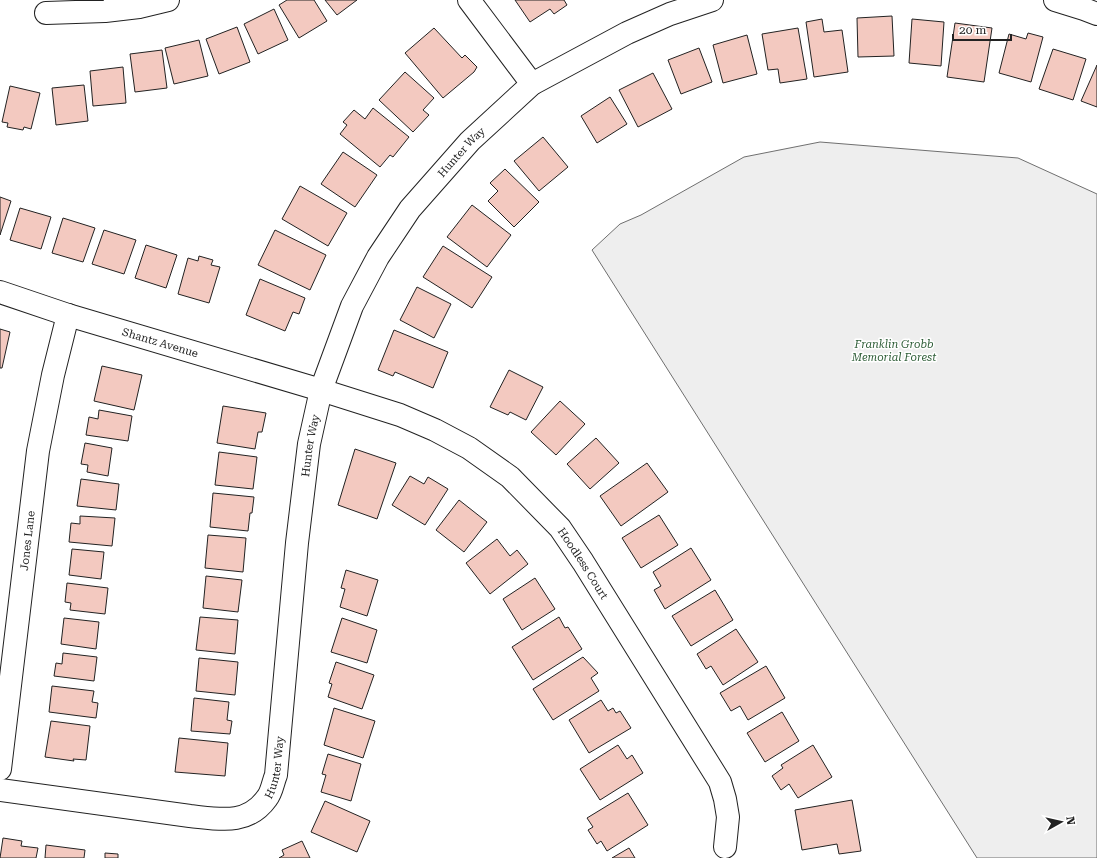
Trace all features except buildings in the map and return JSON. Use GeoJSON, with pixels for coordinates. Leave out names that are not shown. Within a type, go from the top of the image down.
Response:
{"type":"FeatureCollection","features":[{"type":"Feature","properties":{"kind":"street"},"geometry":{"type":"LineString","coordinates":[[46,13],[105,11],[139,7],[168,0]]}},
{"type":"Feature","properties":{"kind":"street"},"geometry":{"type":"LineString","coordinates":[[469,0],[532,84]]}},
{"type":"Feature","properties":{"kind":"street","name":"Hunter Way"},"geometry":{"type":"LineString","coordinates":[[0,790],[221,819],[243,818],[257,809],[268,797],[276,775],[297,543],[309,444],[321,390],[352,306],[378,257],[410,209],[470,140],[532,84],[627,33],[670,14],[712,0]]}},
{"type":"Feature","properties":{"kind":"street"},"geometry":{"type":"LineString","coordinates":[[1055,0],[1084,8],[1097,14]]}},
{"type":"Feature","properties":{"kind":"street","name":"Shantz Avenue"},"geometry":{"type":"LineString","coordinates":[[0,292],[68,315],[321,390]]}},
{"type":"Feature","properties":{"kind":"street","name":"Jones Lane"},"geometry":{"type":"LineString","coordinates":[[0,768],[38,451],[52,374],[68,315]]}},
{"type":"Feature","properties":{"kind":"street","name":"Hoodless Court"},"geometry":{"type":"LineString","coordinates":[[321,390],[400,415],[435,430],[469,448],[510,477],[560,528],[583,562],[720,782],[728,817],[726,847]]}},
{"type":"Feature","properties":{"kind":"green space","name":"Franklin Grobb Memorial Forest"},"geometry":{"type":"Polygon","coordinates":[[[820,142],[1018,158],[1097,194],[1097,858],[977,858],[592,250],[620,224],[641,215],[744,157],[820,142]]]}}]}
